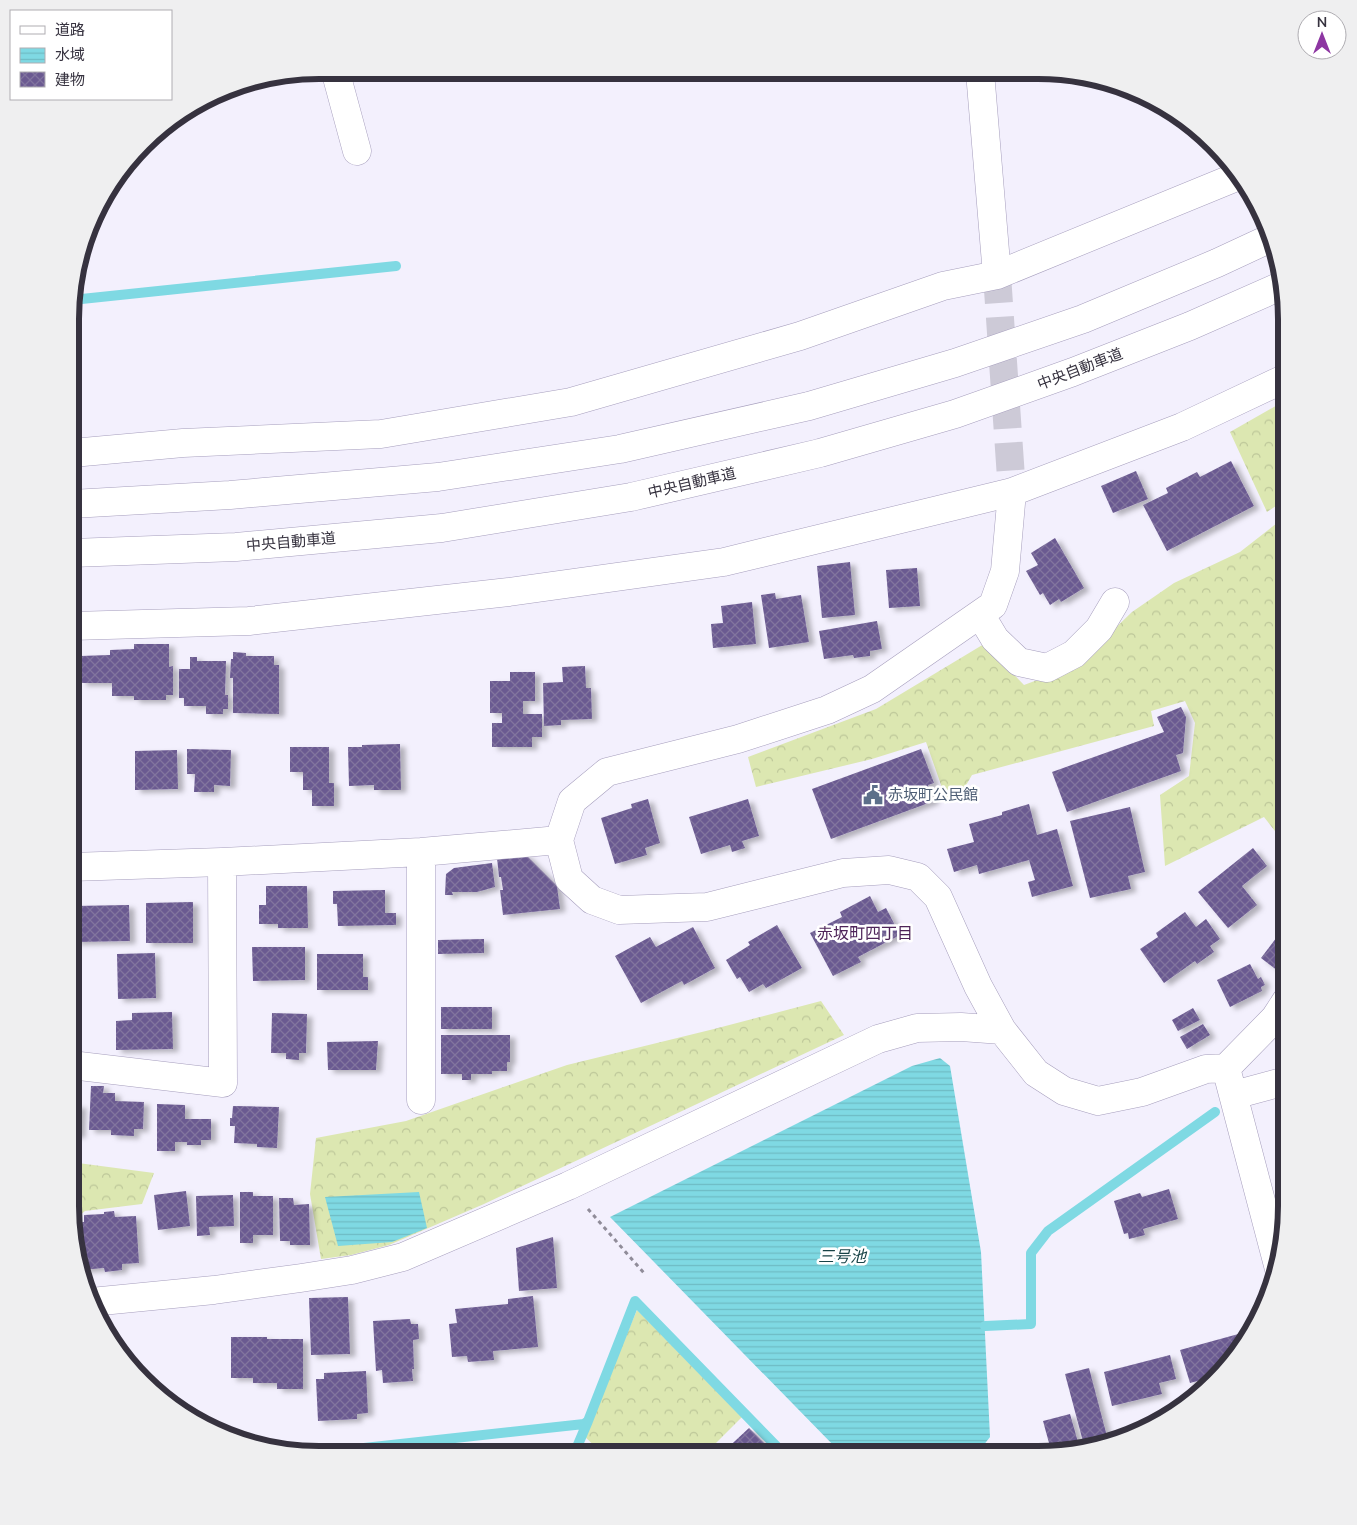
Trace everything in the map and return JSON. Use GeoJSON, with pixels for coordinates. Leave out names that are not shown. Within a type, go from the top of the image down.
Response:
{"type":"FeatureCollection","features":[{"type":"Feature","properties":{"kind":"main road"},"geometry":{"type":"LineString","coordinates":[[337,79],[357,151]]}},
{"type":"Feature","properties":{"kind":"main road"},"geometry":{"type":"LineString","coordinates":[[981,79],[997,275]]}},
{"type":"Feature","properties":{"kind":"main road"},"geometry":{"type":"LineString","coordinates":[[79,452],[184,443],[381,434],[571,402],[800,336],[943,286],[997,275],[1233,178]]}},
{"type":"Feature","properties":{"kind":"main road"},"geometry":{"type":"LineString","coordinates":[[79,504],[230,495],[438,477],[620,449],[809,406],[955,363],[1083,319],[1217,263],[1265,241]]}},
{"type":"Feature","properties":{"kind":"main road","name":"中央自動車道"},"geometry":{"type":"LineString","coordinates":[[79,553],[236,547],[442,528],[631,497],[820,453],[955,414],[1073,372],[1190,326],[1276,288]]}},
{"type":"Feature","properties":{"kind":"main road"},"geometry":{"type":"LineString","coordinates":[[79,626],[248,621],[509,592],[724,562],[1012,492],[1182,427],[1278,382]]}},
{"type":"Feature","properties":{"kind":"main road"},"geometry":{"type":"LineString","coordinates":[[1012,492],[1005,572],[993,604],[872,689],[827,710],[738,739],[607,772],[572,801],[559,840],[569,879],[592,900],[619,910],[707,908],[843,873],[889,870],[918,877],[938,897],[978,986],[1002,1030],[1036,1072],[1064,1091],[1098,1101],[1142,1092],[1206,1069],[1226,1068],[1278,1013]]}},
{"type":"Feature","properties":{"kind":"main road"},"geometry":{"type":"LineString","coordinates":[[980,614],[995,639],[1018,662],[1047,668],[1074,654],[1099,629],[1114,602]]}},
{"type":"Feature","properties":{"kind":"main road"},"geometry":{"type":"LineString","coordinates":[[79,867],[421,852],[559,840]]}},
{"type":"Feature","properties":{"kind":"main road"},"geometry":{"type":"LineString","coordinates":[[421,852],[421,1100]]}},
{"type":"Feature","properties":{"kind":"main road"},"geometry":{"type":"LineString","coordinates":[[79,1066],[223,1083],[222,862]]}},
{"type":"Feature","properties":{"kind":"main road"},"geometry":{"type":"LineString","coordinates":[[98,1301],[214,1290],[272,1282],[352,1270],[402,1257],[568,1186],[878,1039],[917,1028],[961,1027],[1002,1030]]}},
{"type":"Feature","properties":{"kind":"main road"},"geometry":{"type":"LineString","coordinates":[[1226,1068],[1274,1251]]}},
{"type":"Feature","properties":{"kind":"main road"},"geometry":{"type":"LineString","coordinates":[[1234,1095],[1278,1083]]}},
{"type":"Feature","properties":{"kind":"path"},"geometry":{"type":"LineString","coordinates":[[568,1186],[644,1273]]}},
{"type":"Feature","properties":{"kind":"green space"},"geometry":{"type":"Polygon","coordinates":[[[1278,405],[1278,504],[1267,512],[1230,432],[1278,405]]]}},
{"type":"Feature","properties":{"kind":"green space"},"geometry":{"type":"Polygon","coordinates":[[[1278,522],[1278,835],[1264,817],[1165,866],[1160,795],[1189,776],[1195,723],[1185,701],[1151,711],[1154,726],[972,775],[965,787],[946,799],[926,742],[872,759],[756,787],[748,757],[876,709],[984,644],[1024,685],[1077,665],[1132,612],[1174,583],[1240,552],[1278,522]]]}},
{"type":"Feature","properties":{"kind":"green space"},"geometry":{"type":"Polygon","coordinates":[[[821,1001],[844,1035],[484,1204],[389,1245],[351,1255],[321,1259],[310,1194],[316,1138],[406,1121],[567,1065],[821,1001]]]}},
{"type":"Feature","properties":{"kind":"green space"},"geometry":{"type":"Polygon","coordinates":[[[79,1163],[154,1173],[142,1204],[85,1211],[79,1216],[79,1163]]]}},
{"type":"Feature","properties":{"kind":"green space"},"geometry":{"type":"Polygon","coordinates":[[[637,1310],[742,1417],[713,1446],[595,1446],[584,1436],[637,1310]]]}},
{"type":"Feature","properties":{"kind":"water","name":"三号池"},"geometry":{"type":"Polygon","coordinates":[[[940,1058],[950,1066],[981,1252],[990,1437],[983,1446],[834,1446],[610,1217],[912,1066],[940,1058]]]}},
{"type":"Feature","properties":{"kind":"water"},"geometry":{"type":"Polygon","coordinates":[[[419,1192],[427,1228],[392,1242],[338,1246],[325,1197],[419,1192]]]}},
{"type":"Feature","properties":{"kind":"building"},"geometry":{"type":"Polygon","coordinates":[[[1231,461],[1254,506],[1167,551],[1143,505],[1168,493],[1166,488],[1197,472],[1200,477],[1231,461]]]}},
{"type":"Feature","properties":{"kind":"building"},"geometry":{"type":"Polygon","coordinates":[[[1136,471],[1148,499],[1113,513],[1101,486],[1136,471]]]}},
{"type":"Feature","properties":{"kind":"building"},"geometry":{"type":"Polygon","coordinates":[[[1055,538],[1084,588],[1061,602],[1059,599],[1050,605],[1043,593],[1040,595],[1026,571],[1038,565],[1031,553],[1055,538]]]}},
{"type":"Feature","properties":{"kind":"building"},"geometry":{"type":"Polygon","coordinates":[[[850,562],[855,615],[822,618],[817,566],[850,562]]]}},
{"type":"Feature","properties":{"kind":"building"},"geometry":{"type":"Polygon","coordinates":[[[917,568],[920,606],[889,608],[886,570],[917,568]]]}},
{"type":"Feature","properties":{"kind":"building"},"geometry":{"type":"Polygon","coordinates":[[[775,593],[776,599],[801,595],[809,642],[769,648],[761,595],[775,593]]]}},
{"type":"Feature","properties":{"kind":"building"},"geometry":{"type":"Polygon","coordinates":[[[752,602],[756,644],[713,648],[711,624],[723,623],[721,606],[752,602]]]}},
{"type":"Feature","properties":{"kind":"building"},"geometry":{"type":"Polygon","coordinates":[[[877,621],[882,649],[870,651],[870,656],[854,658],[853,655],[824,659],[819,631],[877,621]]]}},
{"type":"Feature","properties":{"kind":"building"},"geometry":{"type":"Polygon","coordinates":[[[134,644],[169,644],[169,667],[173,666],[173,695],[166,695],[166,700],[134,700],[134,696],[112,696],[112,683],[81,683],[80,656],[110,655],[110,650],[134,649],[134,644]]]}},
{"type":"Feature","properties":{"kind":"building"},"geometry":{"type":"Polygon","coordinates":[[[233,652],[246,653],[246,656],[274,656],[274,665],[279,665],[279,714],[233,713],[233,678],[230,678],[233,652]]]}},
{"type":"Feature","properties":{"kind":"building"},"geometry":{"type":"Polygon","coordinates":[[[190,657],[197,657],[197,661],[226,661],[225,695],[228,695],[228,709],[223,709],[223,714],[206,714],[206,706],[184,706],[184,698],[179,698],[179,669],[190,669],[190,657]]]}},
{"type":"Feature","properties":{"kind":"building"},"geometry":{"type":"Polygon","coordinates":[[[585,666],[586,688],[591,688],[592,719],[561,720],[561,725],[544,726],[543,683],[563,682],[562,667],[585,666]]]}},
{"type":"Feature","properties":{"kind":"building"},"geometry":{"type":"Polygon","coordinates":[[[510,672],[535,672],[535,701],[523,701],[523,714],[542,714],[542,737],[532,737],[532,747],[492,747],[492,723],[502,723],[502,713],[490,713],[490,681],[510,681],[510,672]]]}},
{"type":"Feature","properties":{"kind":"building"},"geometry":{"type":"Polygon","coordinates":[[[1181,707],[1186,717],[1183,753],[1176,755],[1181,771],[1067,812],[1052,772],[1164,732],[1157,717],[1181,707]]]}},
{"type":"Feature","properties":{"kind":"building"},"geometry":{"type":"Polygon","coordinates":[[[400,744],[401,790],[374,790],[374,785],[349,786],[348,747],[400,744]]]}},
{"type":"Feature","properties":{"kind":"building"},"geometry":{"type":"Polygon","coordinates":[[[290,747],[329,747],[329,783],[334,783],[334,806],[312,806],[312,790],[303,790],[303,772],[290,772],[290,747]]]}},
{"type":"Feature","properties":{"kind":"building"},"geometry":{"type":"Polygon","coordinates":[[[187,749],[231,750],[230,786],[214,785],[214,792],[194,792],[195,774],[187,774],[187,749]]]}},
{"type":"Feature","properties":{"kind":"building","name":"赤坂町公民館"},"geometry":{"type":"Polygon","coordinates":[[[921,749],[934,783],[928,785],[934,801],[831,839],[812,789],[921,749]]]}},
{"type":"Feature","properties":{"kind":"building"},"geometry":{"type":"Polygon","coordinates":[[[177,750],[178,789],[135,790],[135,751],[177,750]]]}},
{"type":"Feature","properties":{"kind":"building"},"geometry":{"type":"Polygon","coordinates":[[[648,799],[660,843],[645,848],[647,855],[615,864],[601,818],[632,808],[631,804],[648,799]]]}},
{"type":"Feature","properties":{"kind":"building"},"geometry":{"type":"Polygon","coordinates":[[[748,799],[759,836],[742,841],[745,848],[732,852],[730,845],[701,854],[689,817],[748,799]]]}},
{"type":"Feature","properties":{"kind":"building"},"geometry":{"type":"Polygon","coordinates":[[[1029,804],[1037,835],[1057,829],[1073,886],[1032,897],[1028,882],[1035,880],[1029,860],[979,874],[977,865],[954,872],[947,849],[974,842],[969,824],[1002,815],[1002,812],[1029,804]]]}},
{"type":"Feature","properties":{"kind":"building"},"geometry":{"type":"Polygon","coordinates":[[[1130,807],[1145,872],[1128,876],[1131,889],[1090,898],[1070,821],[1130,807]]]}},
{"type":"Feature","properties":{"kind":"building"},"geometry":{"type":"Polygon","coordinates":[[[1253,848],[1267,866],[1242,886],[1257,905],[1228,928],[1198,892],[1253,848]]]}},
{"type":"Feature","properties":{"kind":"building"},"geometry":{"type":"Polygon","coordinates":[[[525,854],[557,886],[560,909],[503,915],[500,890],[503,890],[501,877],[499,877],[497,858],[525,854]]]}},
{"type":"Feature","properties":{"kind":"building"},"geometry":{"type":"Polygon","coordinates":[[[492,863],[495,887],[477,892],[452,892],[453,895],[445,895],[446,874],[454,868],[492,863]]]}},
{"type":"Feature","properties":{"kind":"building"},"geometry":{"type":"Polygon","coordinates":[[[266,886],[307,886],[308,928],[278,928],[278,924],[259,924],[259,905],[266,905],[266,886]]]}},
{"type":"Feature","properties":{"kind":"building"},"geometry":{"type":"Polygon","coordinates":[[[385,890],[385,913],[396,913],[396,925],[338,926],[337,904],[333,904],[333,891],[385,890]]]}},
{"type":"Feature","properties":{"kind":"building"},"geometry":{"type":"Polygon","coordinates":[[[870,896],[878,912],[886,908],[900,935],[858,957],[861,962],[833,976],[810,933],[842,917],[840,912],[870,896]]]}},
{"type":"Feature","properties":{"kind":"building"},"geometry":{"type":"Polygon","coordinates":[[[193,902],[193,943],[146,943],[146,903],[193,902]]]}},
{"type":"Feature","properties":{"kind":"building"},"geometry":{"type":"Polygon","coordinates":[[[129,905],[130,941],[79,942],[79,906],[129,905]]]}},
{"type":"Feature","properties":{"kind":"building"},"geometry":{"type":"Polygon","coordinates":[[[1185,912],[1196,927],[1206,919],[1220,939],[1210,946],[1214,952],[1197,964],[1195,961],[1164,983],[1140,949],[1158,937],[1156,933],[1185,912]]]}},
{"type":"Feature","properties":{"kind":"building"},"geometry":{"type":"Polygon","coordinates":[[[777,925],[802,968],[766,988],[763,984],[749,992],[740,977],[737,979],[726,960],[750,945],[748,942],[777,925]]]}},
{"type":"Feature","properties":{"kind":"building"},"geometry":{"type":"Polygon","coordinates":[[[693,927],[715,968],[684,985],[682,981],[641,1003],[615,956],[650,937],[656,947],[693,927]]]}},
{"type":"Feature","properties":{"kind":"building"},"geometry":{"type":"Polygon","coordinates":[[[1278,936],[1278,971],[1261,958],[1278,936]]]}},
{"type":"Feature","properties":{"kind":"building"},"geometry":{"type":"Polygon","coordinates":[[[484,939],[484,953],[438,954],[438,940],[484,939]]]}},
{"type":"Feature","properties":{"kind":"building"},"geometry":{"type":"Polygon","coordinates":[[[252,947],[305,947],[305,980],[253,981],[252,947]]]}},
{"type":"Feature","properties":{"kind":"building"},"geometry":{"type":"Polygon","coordinates":[[[155,953],[156,998],[118,999],[117,954],[155,953]]]}},
{"type":"Feature","properties":{"kind":"building"},"geometry":{"type":"Polygon","coordinates":[[[317,954],[363,954],[363,977],[368,977],[368,990],[317,990],[317,954]]]}},
{"type":"Feature","properties":{"kind":"building"},"geometry":{"type":"Polygon","coordinates":[[[1250,964],[1258,979],[1261,977],[1265,985],[1261,987],[1262,991],[1230,1007],[1217,980],[1250,964]]]}},
{"type":"Feature","properties":{"kind":"building"},"geometry":{"type":"Polygon","coordinates":[[[441,1007],[492,1007],[492,1029],[441,1029],[441,1007]]]}},
{"type":"Feature","properties":{"kind":"building"},"geometry":{"type":"Polygon","coordinates":[[[1193,1008],[1200,1020],[1178,1031],[1172,1020],[1193,1008]]]}},
{"type":"Feature","properties":{"kind":"building"},"geometry":{"type":"Polygon","coordinates":[[[172,1012],[173,1049],[116,1050],[116,1021],[132,1020],[132,1013],[172,1012]]]}},
{"type":"Feature","properties":{"kind":"building"},"geometry":{"type":"Polygon","coordinates":[[[272,1013],[307,1014],[306,1053],[299,1053],[299,1060],[286,1059],[286,1053],[271,1053],[272,1013]]]}},
{"type":"Feature","properties":{"kind":"building"},"geometry":{"type":"Polygon","coordinates":[[[1203,1024],[1210,1035],[1187,1049],[1180,1037],[1203,1024]]]}},
{"type":"Feature","properties":{"kind":"building"},"geometry":{"type":"Polygon","coordinates":[[[441,1035],[510,1035],[510,1062],[507,1062],[507,1071],[492,1071],[492,1074],[471,1074],[471,1080],[462,1080],[462,1074],[441,1074],[441,1035]]]}},
{"type":"Feature","properties":{"kind":"building"},"geometry":{"type":"Polygon","coordinates":[[[378,1041],[376,1070],[328,1070],[327,1042],[378,1041]]]}},
{"type":"Feature","properties":{"kind":"building"},"geometry":{"type":"Polygon","coordinates":[[[91,1086],[104,1086],[103,1093],[115,1093],[115,1101],[144,1102],[143,1129],[134,1129],[134,1136],[111,1135],[111,1130],[89,1130],[91,1086]]]}},
{"type":"Feature","properties":{"kind":"building"},"geometry":{"type":"Polygon","coordinates":[[[157,1104],[185,1105],[185,1119],[211,1119],[211,1140],[201,1140],[201,1145],[187,1145],[187,1142],[175,1142],[175,1151],[157,1151],[157,1104]]]}},
{"type":"Feature","properties":{"kind":"building"},"geometry":{"type":"Polygon","coordinates":[[[79,1105],[81,1105],[80,1135],[79,1105]]]}},
{"type":"Feature","properties":{"kind":"building"},"geometry":{"type":"Polygon","coordinates":[[[233,1106],[279,1107],[277,1148],[257,1147],[257,1144],[234,1143],[235,1126],[230,1126],[233,1106]]]}},
{"type":"Feature","properties":{"kind":"building"},"geometry":{"type":"Polygon","coordinates":[[[1169,1189],[1178,1219],[1143,1229],[1145,1235],[1129,1239],[1128,1233],[1124,1234],[1114,1201],[1140,1193],[1142,1197],[1169,1189]]]}},
{"type":"Feature","properties":{"kind":"building"},"geometry":{"type":"Polygon","coordinates":[[[186,1191],[190,1226],[158,1230],[154,1195],[186,1191]]]}},
{"type":"Feature","properties":{"kind":"building"},"geometry":{"type":"Polygon","coordinates":[[[240,1192],[253,1192],[253,1196],[273,1196],[273,1235],[253,1235],[253,1243],[240,1243],[240,1192]]]}},
{"type":"Feature","properties":{"kind":"building"},"geometry":{"type":"Polygon","coordinates":[[[233,1195],[234,1226],[209,1227],[210,1235],[197,1236],[196,1196],[233,1195]]]}},
{"type":"Feature","properties":{"kind":"building"},"geometry":{"type":"Polygon","coordinates":[[[279,1198],[293,1198],[294,1205],[309,1204],[310,1245],[290,1245],[290,1241],[280,1241],[279,1198]]]}},
{"type":"Feature","properties":{"kind":"building"},"geometry":{"type":"Polygon","coordinates":[[[114,1211],[115,1217],[136,1216],[139,1263],[122,1264],[122,1270],[105,1272],[104,1268],[87,1269],[79,1222],[84,1222],[84,1215],[104,1214],[104,1212],[114,1211]]]}},
{"type":"Feature","properties":{"kind":"building"},"geometry":{"type":"Polygon","coordinates":[[[553,1237],[557,1288],[519,1291],[516,1248],[553,1237]]]}},
{"type":"Feature","properties":{"kind":"building"},"geometry":{"type":"Polygon","coordinates":[[[533,1296],[538,1347],[493,1351],[494,1360],[468,1362],[467,1356],[452,1357],[449,1324],[457,1323],[455,1309],[508,1304],[508,1299],[533,1296]]]}},
{"type":"Feature","properties":{"kind":"building"},"geometry":{"type":"Polygon","coordinates":[[[348,1297],[350,1354],[311,1355],[309,1298],[348,1297]]]}},
{"type":"Feature","properties":{"kind":"building"},"geometry":{"type":"Polygon","coordinates":[[[410,1319],[411,1324],[418,1324],[419,1339],[413,1340],[413,1381],[383,1383],[382,1370],[376,1371],[373,1321],[410,1319]]]}},
{"type":"Feature","properties":{"kind":"building"},"geometry":{"type":"Polygon","coordinates":[[[1242,1333],[1219,1365],[1205,1379],[1190,1383],[1180,1350],[1242,1333]]]}},
{"type":"Feature","properties":{"kind":"building"},"geometry":{"type":"Polygon","coordinates":[[[231,1337],[303,1339],[303,1389],[277,1389],[277,1383],[253,1383],[253,1378],[231,1378],[231,1337]]]}},
{"type":"Feature","properties":{"kind":"building"},"geometry":{"type":"Polygon","coordinates":[[[1170,1355],[1176,1379],[1159,1383],[1162,1394],[1112,1406],[1104,1372],[1170,1355]]]}},
{"type":"Feature","properties":{"kind":"building"},"geometry":{"type":"Polygon","coordinates":[[[1089,1368],[1107,1436],[1083,1442],[1065,1374],[1089,1368]]]}},
{"type":"Feature","properties":{"kind":"building"},"geometry":{"type":"Polygon","coordinates":[[[366,1371],[368,1413],[357,1414],[357,1419],[318,1421],[316,1379],[324,1379],[324,1373],[366,1371]]]}},
{"type":"Feature","properties":{"kind":"building"},"geometry":{"type":"Polygon","coordinates":[[[1070,1414],[1078,1443],[1050,1446],[1043,1421],[1070,1414]]]}},
{"type":"Feature","properties":{"kind":"building"},"geometry":{"type":"Polygon","coordinates":[[[749,1428],[767,1446],[730,1446],[749,1428]]]}},
{"type":"Feature","properties":{"kind":"waterway"},"geometry":{"type":"LineString","coordinates":[[79,299],[396,266]]}},
{"type":"Feature","properties":{"kind":"waterway"},"geometry":{"type":"LineString","coordinates":[[985,1326],[1031,1324],[1031,1253],[1048,1231],[1215,1112]]}},
{"type":"Feature","properties":{"kind":"waterway"},"geometry":{"type":"LineString","coordinates":[[382,1446],[584,1424],[588,1421],[635,1301],[776,1446]]}},
{"type":"Feature","properties":{"kind":"waterway"},"geometry":{"type":"LineString","coordinates":[[577,1446],[588,1421]]}},
{"type":"Feature","properties":{"kind":"tunnel"},"geometry":{"type":"LineString","coordinates":[[997,275],[1012,492]]}},
{"type":"Feature","properties":{"kind":"place","name":"赤坂町公民館"},"geometry":{"type":"Point","coordinates":[873,795]}},
{"type":"Feature","properties":{"kind":"district","name":"赤坂町四丁目"},"geometry":{"type":"Point","coordinates":[865,934]}}]}
